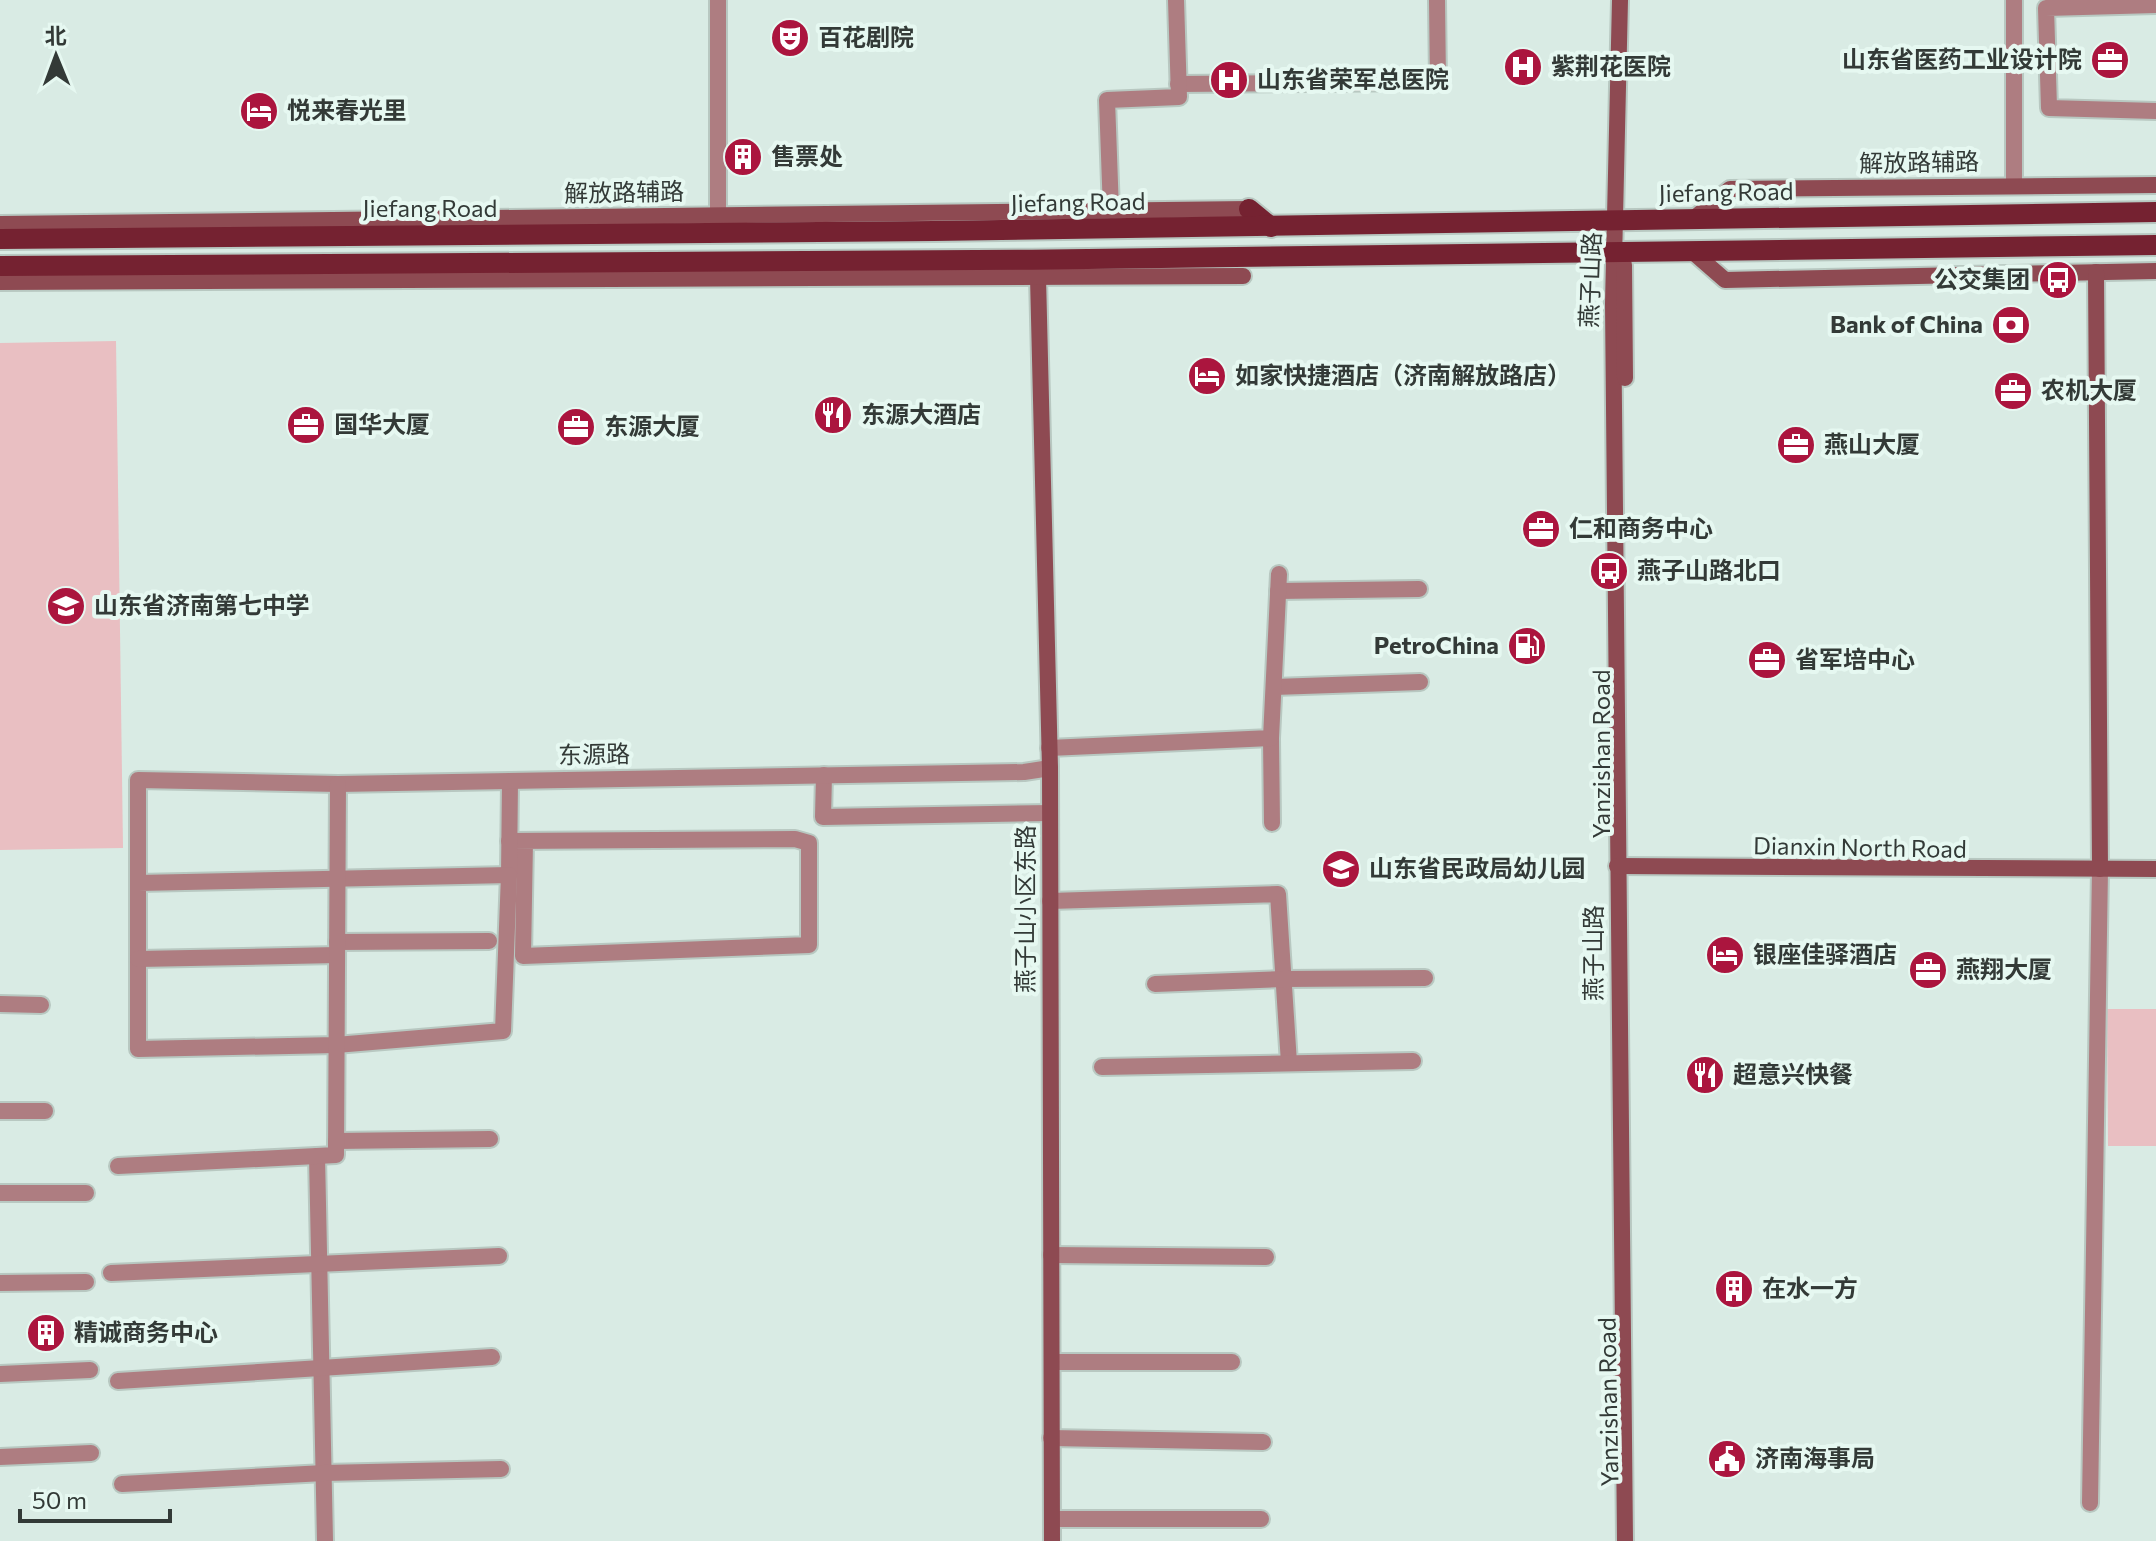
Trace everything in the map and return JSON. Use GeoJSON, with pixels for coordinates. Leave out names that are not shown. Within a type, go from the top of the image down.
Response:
{"type":"FeatureCollection","features":[{"type":"Feature","properties":{"kind":"main road"},"geometry":{"type":"LineString","coordinates":[[1249,209],[1271,227]]}},
{"type":"Feature","properties":{"kind":"main road","name":"Jiefang Road"},"geometry":{"type":"LineString","coordinates":[[0,239],[1271,227],[2156,212]]}},
{"type":"Feature","properties":{"kind":"main road"},"geometry":{"type":"LineString","coordinates":[[0,266],[1270,259],[2156,245]]}},
{"type":"Feature","properties":{"kind":"main road"},"geometry":{"type":"LineString","coordinates":[[1243,276],[1270,259]]}},
{"type":"Feature","properties":{"kind":"street"},"geometry":{"type":"LineString","coordinates":[[718,0],[718,216]]}},
{"type":"Feature","properties":{"kind":"street"},"geometry":{"type":"LineString","coordinates":[[1111,211],[1107,100],[1179,97],[1176,0]]}},
{"type":"Feature","properties":{"kind":"street"},"geometry":{"type":"LineString","coordinates":[[1178,84],[1438,82],[1437,0]]}},
{"type":"Feature","properties":{"kind":"street","name":"燕子山路"},"geometry":{"type":"LineString","coordinates":[[1620,0],[1617,220],[1625,1541]]}},
{"type":"Feature","properties":{"kind":"street"},"geometry":{"type":"LineString","coordinates":[[2014,0],[2014,186]]}},
{"type":"Feature","properties":{"kind":"street"},"geometry":{"type":"LineString","coordinates":[[2156,5],[2046,8],[2049,108],[2156,111]]}},
{"type":"Feature","properties":{"kind":"street","name":"解放路辅路"},"geometry":{"type":"LineString","coordinates":[[1692,220],[1730,189],[2156,185]]}},
{"type":"Feature","properties":{"kind":"street","name":"解放路辅路"},"geometry":{"type":"LineString","coordinates":[[0,224],[1249,209]]}},
{"type":"Feature","properties":{"kind":"street"},"geometry":{"type":"LineString","coordinates":[[1694,253],[1725,280],[2156,271]]}},
{"type":"Feature","properties":{"kind":"street"},"geometry":{"type":"LineString","coordinates":[[2090,1503],[2100,869],[2096,272]]}},
{"type":"Feature","properties":{"kind":"street"},"geometry":{"type":"LineString","coordinates":[[0,282],[1243,276]]}},
{"type":"Feature","properties":{"kind":"street","name":"燕子山小区东路"},"geometry":{"type":"LineString","coordinates":[[1038,277],[1050,768],[1052,1541]]}},
{"type":"Feature","properties":{"kind":"street"},"geometry":{"type":"LineString","coordinates":[[1272,823],[1271,738],[1278,583],[1419,589]]}},
{"type":"Feature","properties":{"kind":"street"},"geometry":{"type":"LineString","coordinates":[[1274,687],[1420,682]]}},
{"type":"Feature","properties":{"kind":"street"},"geometry":{"type":"LineString","coordinates":[[1049,748],[1271,738]]}},
{"type":"Feature","properties":{"kind":"street","name":"东源路"},"geometry":{"type":"LineString","coordinates":[[138,883],[138,780],[338,784],[1024,772],[1050,768]]}},
{"type":"Feature","properties":{"kind":"street"},"geometry":{"type":"LineString","coordinates":[[824,775],[823,817],[1050,813]]}},
{"type":"Feature","properties":{"kind":"street"},"geometry":{"type":"LineString","coordinates":[[510,781],[517,841],[523,956],[809,945],[809,843],[795,839],[517,841]]}},
{"type":"Feature","properties":{"kind":"street"},"geometry":{"type":"LineString","coordinates":[[118,1166],[336,1155],[338,784]]}},
{"type":"Feature","properties":{"kind":"street"},"geometry":{"type":"LineString","coordinates":[[509,875],[138,883],[138,1049],[336,1045],[503,1031],[509,875],[517,841]]}},
{"type":"Feature","properties":{"kind":"street","name":"Dianxin North Road"},"geometry":{"type":"LineString","coordinates":[[1622,868],[2094,875],[2100,869],[2156,869]]}},
{"type":"Feature","properties":{"kind":"street","name":"Yanzishan Road"},"geometry":{"type":"LineString","coordinates":[[1622,868],[1634,1541]]}},
{"type":"Feature","properties":{"kind":"street"},"geometry":{"type":"LineString","coordinates":[[1050,901],[1278,894],[1289,1063]]}},
{"type":"Feature","properties":{"kind":"street"},"geometry":{"type":"LineString","coordinates":[[138,959],[489,941]]}},
{"type":"Feature","properties":{"kind":"street"},"geometry":{"type":"LineString","coordinates":[[1155,984],[1425,978]]}},
{"type":"Feature","properties":{"kind":"street"},"geometry":{"type":"LineString","coordinates":[[0,1004],[41,1005]]}},
{"type":"Feature","properties":{"kind":"street"},"geometry":{"type":"LineString","coordinates":[[1102,1067],[1413,1061]]}},
{"type":"Feature","properties":{"kind":"street"},"geometry":{"type":"LineString","coordinates":[[0,1111],[45,1111]]}},
{"type":"Feature","properties":{"kind":"street"},"geometry":{"type":"LineString","coordinates":[[336,1141],[490,1139]]}},
{"type":"Feature","properties":{"kind":"street"},"geometry":{"type":"LineString","coordinates":[[317,1156],[325,1541]]}},
{"type":"Feature","properties":{"kind":"street"},"geometry":{"type":"LineString","coordinates":[[0,1193],[86,1193]]}},
{"type":"Feature","properties":{"kind":"street"},"geometry":{"type":"LineString","coordinates":[[1051,1255],[1266,1257]]}},
{"type":"Feature","properties":{"kind":"street"},"geometry":{"type":"LineString","coordinates":[[111,1273],[499,1256]]}},
{"type":"Feature","properties":{"kind":"street"},"geometry":{"type":"LineString","coordinates":[[0,1283],[86,1282]]}},
{"type":"Feature","properties":{"kind":"street"},"geometry":{"type":"LineString","coordinates":[[118,1381],[492,1357]]}},
{"type":"Feature","properties":{"kind":"street"},"geometry":{"type":"LineString","coordinates":[[1052,1362],[1232,1362]]}},
{"type":"Feature","properties":{"kind":"street"},"geometry":{"type":"LineString","coordinates":[[0,1374],[90,1370]]}},
{"type":"Feature","properties":{"kind":"street"},"geometry":{"type":"LineString","coordinates":[[1051,1438],[1263,1442]]}},
{"type":"Feature","properties":{"kind":"street"},"geometry":{"type":"LineString","coordinates":[[0,1457],[91,1453]]}},
{"type":"Feature","properties":{"kind":"street"},"geometry":{"type":"LineString","coordinates":[[122,1484],[324,1473],[501,1469]]}},
{"type":"Feature","properties":{"kind":"street"},"geometry":{"type":"LineString","coordinates":[[1052,1519],[1261,1519]]}},
{"type":"Feature","properties":{"kind":"shaded area","name":"山东省济南第七中学"},"geometry":{"type":"Polygon","coordinates":[[[116,341],[123,848],[0,850],[0,343],[116,341]]]}},
{"type":"Feature","properties":{"kind":"shaded area"},"geometry":{"type":"Polygon","coordinates":[[[2107,1009],[2156,1009],[2156,1146],[2108,1146],[2107,1009]]]}},
{"type":"Feature","properties":{"kind":"place","name":"百花剧院"},"geometry":{"type":"Point","coordinates":[790,38]}},
{"type":"Feature","properties":{"kind":"place","name":"山东省医药工业设计院"},"geometry":{"type":"Point","coordinates":[2110,60]}},
{"type":"Feature","properties":{"kind":"place","name":"紫荆花医院"},"geometry":{"type":"Point","coordinates":[1523,67]}},
{"type":"Feature","properties":{"kind":"place","name":"山东省荣军总医院"},"geometry":{"type":"Point","coordinates":[1229,80]}},
{"type":"Feature","properties":{"kind":"place","name":"悦来春光里"},"geometry":{"type":"Point","coordinates":[259,111]}},
{"type":"Feature","properties":{"kind":"place","name":"售票处"},"geometry":{"type":"Point","coordinates":[743,157]}},
{"type":"Feature","properties":{"kind":"place","name":"公交集团"},"geometry":{"type":"Point","coordinates":[2058,280]}},
{"type":"Feature","properties":{"kind":"place","name":"Bank of China"},"geometry":{"type":"Point","coordinates":[2011,325]}},
{"type":"Feature","properties":{"kind":"place","name":"如家快捷酒店（济南解放路店）"},"geometry":{"type":"Point","coordinates":[1207,376]}},
{"type":"Feature","properties":{"kind":"place","name":"农机大厦"},"geometry":{"type":"Point","coordinates":[2013,391]}},
{"type":"Feature","properties":{"kind":"place","name":"东源大酒店"},"geometry":{"type":"Point","coordinates":[833,415]}},
{"type":"Feature","properties":{"kind":"place","name":"国华大厦"},"geometry":{"type":"Point","coordinates":[306,425]}},
{"type":"Feature","properties":{"kind":"place","name":"东源大厦"},"geometry":{"type":"Point","coordinates":[576,427]}},
{"type":"Feature","properties":{"kind":"place","name":"燕山大厦"},"geometry":{"type":"Point","coordinates":[1796,445]}},
{"type":"Feature","properties":{"kind":"place","name":"仁和商务中心"},"geometry":{"type":"Point","coordinates":[1541,529]}},
{"type":"Feature","properties":{"kind":"place","name":"燕子山路北口"},"geometry":{"type":"Point","coordinates":[1609,571]}},
{"type":"Feature","properties":{"kind":"place","name":"山东省济南第七中学"},"geometry":{"type":"Point","coordinates":[66,606]}},
{"type":"Feature","properties":{"kind":"place","name":"PetroChina"},"geometry":{"type":"Point","coordinates":[1527,646]}},
{"type":"Feature","properties":{"kind":"place","name":"省军培中心"},"geometry":{"type":"Point","coordinates":[1767,660]}},
{"type":"Feature","properties":{"kind":"place","name":"山东省民政局幼儿园"},"geometry":{"type":"Point","coordinates":[1341,869]}},
{"type":"Feature","properties":{"kind":"place","name":"银座佳驿酒店"},"geometry":{"type":"Point","coordinates":[1725,955]}},
{"type":"Feature","properties":{"kind":"place","name":"燕翔大厦"},"geometry":{"type":"Point","coordinates":[1928,970]}},
{"type":"Feature","properties":{"kind":"place","name":"超意兴快餐"},"geometry":{"type":"Point","coordinates":[1705,1075]}},
{"type":"Feature","properties":{"kind":"place","name":"在水一方"},"geometry":{"type":"Point","coordinates":[1734,1289]}},
{"type":"Feature","properties":{"kind":"place","name":"精诚商务中心"},"geometry":{"type":"Point","coordinates":[46,1333]}},
{"type":"Feature","properties":{"kind":"place","name":"济南海事局"},"geometry":{"type":"Point","coordinates":[1727,1459]}}]}
